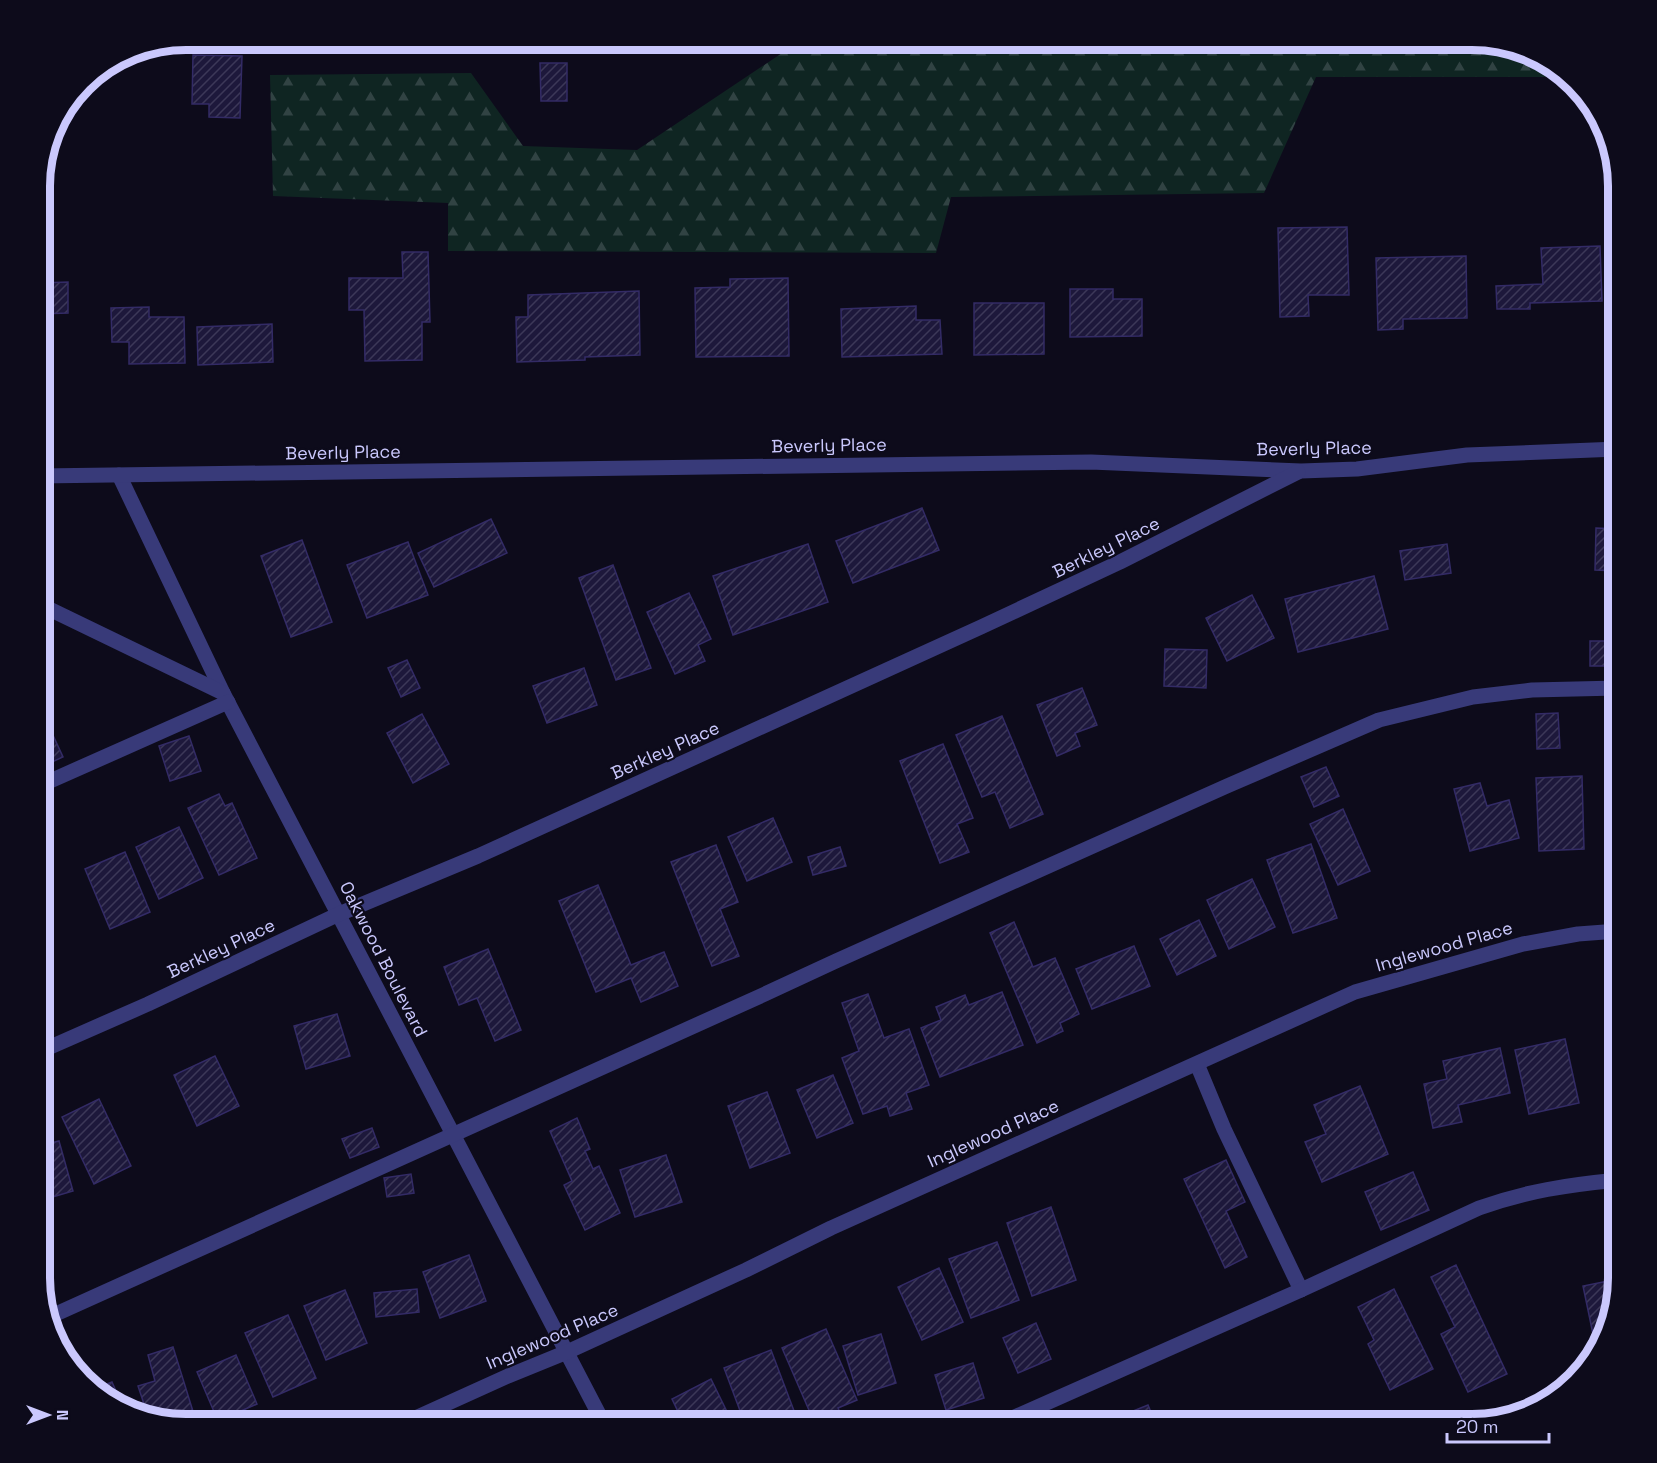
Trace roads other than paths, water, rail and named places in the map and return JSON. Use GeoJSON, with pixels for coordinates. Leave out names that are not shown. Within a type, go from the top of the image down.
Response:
{"type":"FeatureCollection","features":[{"type":"Feature","properties":{"kind":"street","name":"Beverly Place"},"geometry":{"type":"LineString","coordinates":[[50,476],[1079,462],[1301,471],[1357,469],[1467,455],[1607,449]]}},
{"type":"Feature","properties":{"kind":"street","name":"Berkley Place"},"geometry":{"type":"LineString","coordinates":[[50,1047],[339,914],[478,856],[981,627],[1120,562],[1301,471]]}},
{"type":"Feature","properties":{"kind":"street"},"geometry":{"type":"LineString","coordinates":[[119,475],[225,697]]}},
{"type":"Feature","properties":{"kind":"street"},"geometry":{"type":"LineString","coordinates":[[50,610],[225,697]]}},
{"type":"Feature","properties":{"kind":"street"},"geometry":{"type":"LineString","coordinates":[[55,1314],[912,927],[1379,720],[1473,697],[1532,690],[1607,688]]}},
{"type":"Feature","properties":{"kind":"street"},"geometry":{"type":"LineString","coordinates":[[50,781],[225,697]]}},
{"type":"Feature","properties":{"kind":"street","name":"Oakwood Boulevard"},"geometry":{"type":"LineString","coordinates":[[225,697],[599,1414]]}},
{"type":"Feature","properties":{"kind":"street","name":"Inglewood Place"},"geometry":{"type":"LineString","coordinates":[[424,1414],[567,1352],[746,1270],[831,1227],[1355,992],[1523,944],[1578,934],[1608,932]]}},
{"type":"Feature","properties":{"kind":"street"},"geometry":{"type":"LineString","coordinates":[[1197,1064],[1224,1129],[1301,1290]]}},
{"type":"Feature","properties":{"kind":"street"},"geometry":{"type":"LineString","coordinates":[[1022,1414],[1479,1208],[1506,1198],[1560,1185],[1608,1181]]}}]}
